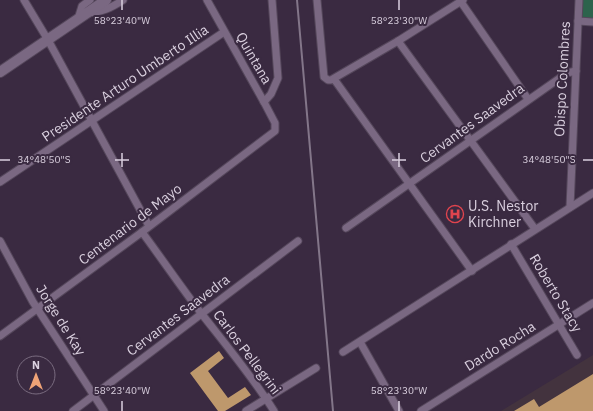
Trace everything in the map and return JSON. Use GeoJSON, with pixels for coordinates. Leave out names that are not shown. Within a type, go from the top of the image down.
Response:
{"type":"FeatureCollection","features":[{"type":"Feature","properties":{"kind":"main road"},"geometry":{"type":"LineString","coordinates":[[0,72],[106,0]]}},
{"type":"Feature","properties":{"kind":"street"},"geometry":{"type":"LineString","coordinates":[[24,0],[48,40],[149,226]]}},
{"type":"Feature","properties":{"kind":"street"},"geometry":{"type":"LineString","coordinates":[[78,19],[82,6],[90,0]]}},
{"type":"Feature","properties":{"kind":"street"},"geometry":{"type":"LineString","coordinates":[[87,13],[99,12],[108,9],[123,0]]}},
{"type":"Feature","properties":{"kind":"street","name":"Quintana"},"geometry":{"type":"LineString","coordinates":[[206,0],[266,100],[275,123],[275,131]]}},
{"type":"Feature","properties":{"kind":"street"},"geometry":{"type":"LineString","coordinates":[[266,100],[278,78],[272,0]]}},
{"type":"Feature","properties":{"kind":"street"},"geometry":{"type":"LineString","coordinates":[[317,0],[324,77],[328,80],[334,79],[462,1],[528,99]]}},
{"type":"Feature","properties":{"kind":"street","name":"Obispo Colombres"},"geometry":{"type":"LineString","coordinates":[[570,207],[579,0]]}},
{"type":"Feature","properties":{"kind":"street"},"geometry":{"type":"LineString","coordinates":[[578,21],[593,22]]}},
{"type":"Feature","properties":{"kind":"street","name":"Presidente Arturo Umberto Illia"},"geometry":{"type":"LineString","coordinates":[[0,182],[224,32]]}},
{"type":"Feature","properties":{"kind":"street"},"geometry":{"type":"LineString","coordinates":[[398,41],[535,229]]}},
{"type":"Feature","properties":{"kind":"street","name":"Cervantes Saavedra"},"geometry":{"type":"LineString","coordinates":[[346,228],[567,72],[576,71]]}},
{"type":"Feature","properties":{"kind":"street"},"geometry":{"type":"LineString","coordinates":[[334,79],[472,271]]}},
{"type":"Feature","properties":{"kind":"street","name":"Centenario de Mayo"},"geometry":{"type":"LineString","coordinates":[[0,336],[142,232],[275,131]]}},
{"type":"Feature","properties":{"kind":"street"},"geometry":{"type":"LineString","coordinates":[[343,352],[593,193]]}},
{"type":"Feature","properties":{"kind":"street","name":"Carlos Pellegrini"},"geometry":{"type":"LineString","coordinates":[[142,232],[201,313],[225,342],[274,411]]}},
{"type":"Feature","properties":{"kind":"street","name":"Jorge de Kay"},"geometry":{"type":"LineString","coordinates":[[0,241],[37,309],[104,411]]}},
{"type":"Feature","properties":{"kind":"street","name":"Cervantes Saavedra"},"geometry":{"type":"LineString","coordinates":[[73,411],[298,241]]}},
{"type":"Feature","properties":{"kind":"street","name":"Roberto Stacy"},"geometry":{"type":"LineString","coordinates":[[511,244],[560,324],[577,355]]}},
{"type":"Feature","properties":{"kind":"street","name":"Dardo Rocha"},"geometry":{"type":"LineString","coordinates":[[421,411],[593,303]]}},
{"type":"Feature","properties":{"kind":"street"},"geometry":{"type":"LineString","coordinates":[[360,342],[399,411]]}},
{"type":"Feature","properties":{"kind":"street"},"geometry":{"type":"LineString","coordinates":[[246,411],[316,368]]}},
{"type":"Feature","properties":{"kind":"shaded area"},"geometry":{"type":"Polygon","coordinates":[[[593,355],[593,411],[501,411],[593,355]]]}},
{"type":"Feature","properties":{"kind":"green space"},"geometry":{"type":"Polygon","coordinates":[[[582,0],[593,0],[593,19],[581,18],[582,0]]]}},
{"type":"Feature","properties":{"kind":"building"},"geometry":{"type":"Polygon","coordinates":[[[219,351],[224,358],[208,371],[228,398],[245,387],[251,395],[225,411],[218,411],[190,373],[219,351]]]}},
{"type":"Feature","properties":{"kind":"building"},"geometry":{"type":"Polygon","coordinates":[[[593,374],[593,411],[514,411],[534,399],[539,407],[593,374]]]}},
{"type":"Feature","properties":{"kind":"railway"},"geometry":{"type":"LineString","coordinates":[[297,0],[333,411]]}},
{"type":"Feature","properties":{"kind":"place","name":"U.S. Nestor Kirchner"},"geometry":{"type":"Point","coordinates":[455,214]}}]}
